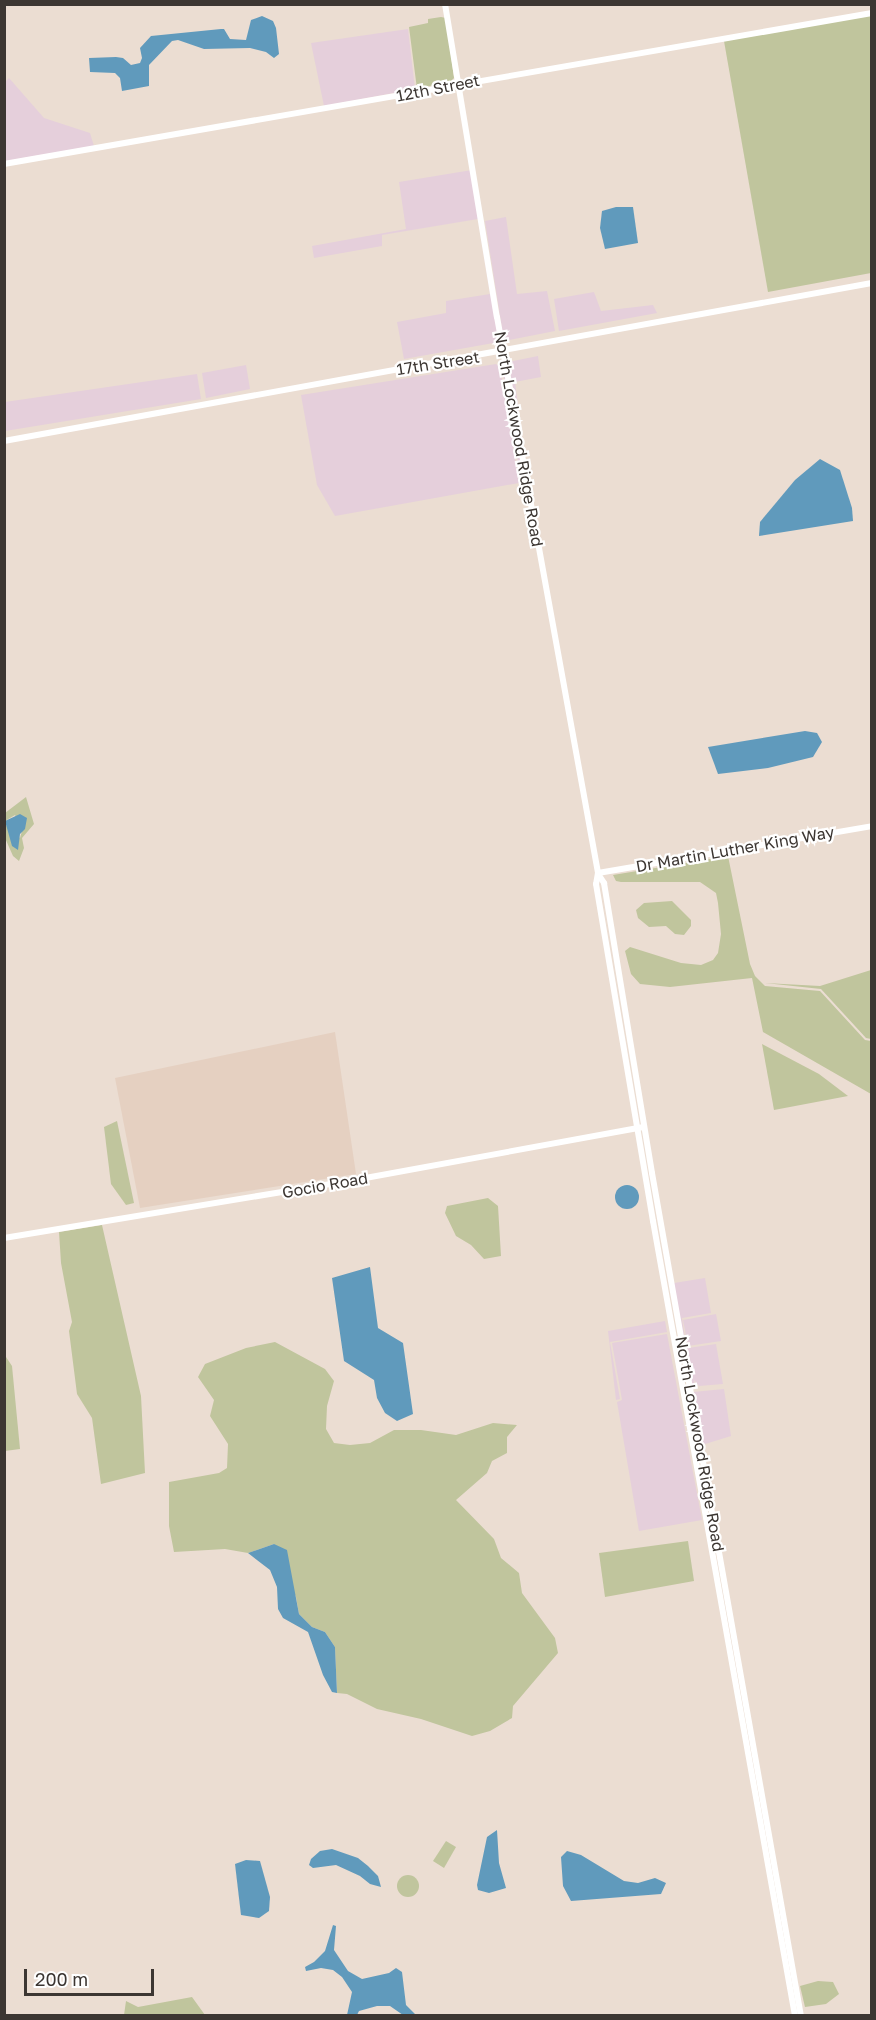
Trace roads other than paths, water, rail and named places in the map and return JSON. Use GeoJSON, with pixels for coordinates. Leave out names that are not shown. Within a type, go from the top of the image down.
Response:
{"type":"FeatureCollection","features":[{"type":"Feature","properties":{"kind":"main road","name":"North Lockwood Ridge Road"},"geometry":{"type":"LineString","coordinates":[[445,4],[504,352],[598,873],[596,884],[801,2016]]}},
{"type":"Feature","properties":{"kind":"main road","name":"12th Street"},"geometry":{"type":"LineString","coordinates":[[4,164],[458,83],[872,13]]}},
{"type":"Feature","properties":{"kind":"main road","name":"17th Street"},"geometry":{"type":"LineString","coordinates":[[4,441],[504,352],[872,283]]}},
{"type":"Feature","properties":{"kind":"main road","name":"Dr Martin Luther King Way"},"geometry":{"type":"LineString","coordinates":[[598,873],[872,826]]}},
{"type":"Feature","properties":{"kind":"main road","name":"North Lockwood Ridge Road"},"geometry":{"type":"LineString","coordinates":[[641,1127],[648,1187],[658,1219],[795,2016]]}},
{"type":"Feature","properties":{"kind":"main road","name":"Gocio Road"},"geometry":{"type":"LineString","coordinates":[[4,1238],[309,1188],[641,1127]]}},
{"type":"Feature","properties":{"kind":"water"},"geometry":{"type":"Polygon","coordinates":[[[262,16],[273,21],[276,28],[279,54],[274,58],[266,52],[250,48],[204,49],[178,40],[172,41],[149,65],[149,86],[122,91],[120,78],[115,73],[90,72],[89,58],[116,57],[123,58],[131,65],[140,63],[142,58],[140,48],[151,36],[224,29],[230,39],[246,40],[251,20],[262,16]]]}},
{"type":"Feature","properties":{"kind":"water"},"geometry":{"type":"Polygon","coordinates":[[[616,207],[633,207],[638,243],[605,249],[600,228],[602,211],[616,207]]]}},
{"type":"Feature","properties":{"kind":"water"},"geometry":{"type":"Polygon","coordinates":[[[820,459],[840,470],[852,508],[853,521],[759,536],[760,522],[795,480],[820,459]]]}},
{"type":"Feature","properties":{"kind":"water"},"geometry":{"type":"Polygon","coordinates":[[[805,731],[817,733],[822,742],[813,757],[768,768],[718,774],[708,747],[805,731]]]}},
{"type":"Feature","properties":{"kind":"water"},"geometry":{"type":"Polygon","coordinates":[[[20,814],[27,818],[25,829],[20,834],[18,850],[12,846],[5,821],[20,814]]]}},
{"type":"Feature","properties":{"kind":"water"},"geometry":{"type":"Polygon","coordinates":[[[627,1185],[635,1189],[639,1197],[635,1205],[627,1209],[619,1205],[615,1197],[619,1189],[627,1185]]]}},
{"type":"Feature","properties":{"kind":"water"},"geometry":{"type":"Polygon","coordinates":[[[370,1267],[378,1328],[403,1343],[413,1414],[397,1421],[385,1413],[377,1398],[374,1380],[344,1361],[332,1278],[370,1267]]]}},
{"type":"Feature","properties":{"kind":"water"},"geometry":{"type":"Polygon","coordinates":[[[274,1544],[287,1550],[299,1614],[312,1627],[325,1632],[335,1647],[337,1693],[332,1692],[323,1675],[308,1632],[283,1618],[278,1609],[277,1587],[270,1570],[248,1553],[274,1544]]]}},
{"type":"Feature","properties":{"kind":"water"},"geometry":{"type":"Polygon","coordinates":[[[497,1830],[499,1863],[506,1888],[489,1893],[478,1890],[477,1885],[487,1837],[497,1830]]]}},
{"type":"Feature","properties":{"kind":"water"},"geometry":{"type":"Polygon","coordinates":[[[332,1849],[358,1858],[378,1876],[381,1887],[370,1884],[360,1876],[336,1865],[313,1868],[309,1865],[311,1859],[320,1851],[332,1849]]]}},
{"type":"Feature","properties":{"kind":"water"},"geometry":{"type":"Polygon","coordinates":[[[567,1851],[581,1855],[624,1881],[638,1883],[655,1878],[666,1883],[661,1894],[571,1901],[563,1886],[561,1857],[567,1851]]]}},
{"type":"Feature","properties":{"kind":"water"},"geometry":{"type":"Polygon","coordinates":[[[246,1860],[260,1861],[270,1897],[269,1911],[259,1918],[241,1915],[235,1864],[246,1860]]]}},
{"type":"Feature","properties":{"kind":"water"},"geometry":{"type":"Polygon","coordinates":[[[333,1925],[336,1926],[334,1950],[348,1971],[362,1979],[389,1973],[396,1968],[402,1972],[406,2005],[416,2015],[403,2015],[390,2006],[377,2006],[359,2011],[357,2015],[347,2015],[352,1992],[342,1977],[333,1970],[321,1968],[306,1971],[305,1967],[325,1951],[333,1925]]]}}]}
